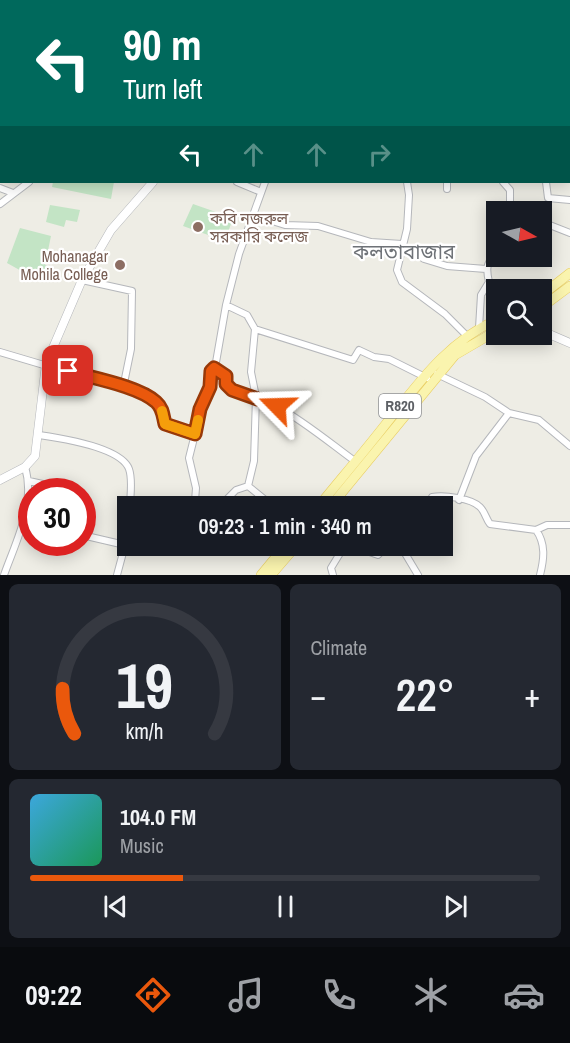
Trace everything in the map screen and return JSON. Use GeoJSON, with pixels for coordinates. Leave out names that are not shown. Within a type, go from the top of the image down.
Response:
{"type":"FeatureCollection","features":[{"type":"Feature","properties":{"kind":"main road"},"geometry":{"type":"LineString","coordinates":[[552,287],[570,273]]}},
{"type":"Feature","properties":{"kind":"main road"},"geometry":{"type":"LineString","coordinates":[[552,300],[570,286]]}},
{"type":"Feature","properties":{"kind":"main road","name":"R820"},"geometry":{"type":"LineString","coordinates":[[327,496],[466,335],[486,325]]}},
{"type":"Feature","properties":{"kind":"main road","name":"R820"},"geometry":{"type":"LineString","coordinates":[[339,496],[431,377],[455,355],[486,337]]}},
{"type":"Feature","properties":{"kind":"main road"},"geometry":{"type":"LineString","coordinates":[[261,575],[279,556]]}},
{"type":"Feature","properties":{"kind":"main road"},"geometry":{"type":"LineString","coordinates":[[271,575],[282,556]]}},
{"type":"Feature","properties":{"kind":"street"},"geometry":{"type":"LineString","coordinates":[[0,204],[27,183]]}},
{"type":"Feature","properties":{"kind":"street"},"geometry":{"type":"LineString","coordinates":[[239,183],[261,192]]}},
{"type":"Feature","properties":{"kind":"street"},"geometry":{"type":"LineString","coordinates":[[195,496],[196,488],[189,458],[200,409],[210,387],[211,371],[214,368],[239,254],[265,183]]}},
{"type":"Feature","properties":{"kind":"street"},"geometry":{"type":"LineString","coordinates":[[407,183],[409,210],[396,270],[402,282],[445,314],[466,335]]}},
{"type":"Feature","properties":{"kind":"street"},"geometry":{"type":"LineString","coordinates":[[447,183],[447,189]]}},
{"type":"Feature","properties":{"kind":"street"},"geometry":{"type":"LineString","coordinates":[[504,183],[510,190],[510,201]]}},
{"type":"Feature","properties":{"kind":"street"},"geometry":{"type":"LineString","coordinates":[[546,183],[548,198],[570,200]]}},
{"type":"Feature","properties":{"kind":"street"},"geometry":{"type":"LineString","coordinates":[[0,480],[25,468],[35,456],[46,364],[82,280],[111,230],[146,185]]}},
{"type":"Feature","properties":{"kind":"street"},"geometry":{"type":"LineString","coordinates":[[0,188],[13,194]]}},
{"type":"Feature","properties":{"kind":"street"},"geometry":{"type":"LineString","coordinates":[[253,215],[285,225],[318,226],[371,242],[402,244],[424,260],[447,266],[486,269],[489,282],[481,295],[479,328]]}},
{"type":"Feature","properties":{"kind":"street"},"geometry":{"type":"LineString","coordinates":[[552,226],[570,233]]}},
{"type":"Feature","properties":{"kind":"street"},"geometry":{"type":"LineString","coordinates":[[82,280],[132,291],[131,349],[123,388]]}},
{"type":"Feature","properties":{"kind":"street"},"geometry":{"type":"LineString","coordinates":[[226,305],[247,315],[255,329],[251,372],[256,397],[254,461],[248,486]]}},
{"type":"Feature","properties":{"kind":"street"},"geometry":{"type":"LineString","coordinates":[[255,329],[353,360],[359,350],[374,357],[389,359],[493,401],[508,413],[539,420],[570,446]]}},
{"type":"Feature","properties":{"kind":"street"},"geometry":{"type":"LineString","coordinates":[[552,335],[570,343]]}},
{"type":"Feature","properties":{"kind":"street"},"geometry":{"type":"LineString","coordinates":[[0,352],[123,388],[156,401],[161,408],[165,424],[195,434]]}},
{"type":"Feature","properties":{"kind":"street"},"geometry":{"type":"LineString","coordinates":[[214,368],[226,376],[226,384],[232,390],[256,397],[294,417],[356,462]]}},
{"type":"Feature","properties":{"kind":"street"},"geometry":{"type":"LineString","coordinates":[[459,500],[476,456],[508,413]]}},
{"type":"Feature","properties":{"kind":"street"},"geometry":{"type":"LineString","coordinates":[[39,435],[103,449],[125,463],[130,477],[130,496]]}},
{"type":"Feature","properties":{"kind":"street"},"geometry":{"type":"LineString","coordinates":[[25,468],[28,478]]}},
{"type":"Feature","properties":{"kind":"street"},"geometry":{"type":"LineString","coordinates":[[230,496],[236,490],[248,486]]}},
{"type":"Feature","properties":{"kind":"street"},"geometry":{"type":"LineString","coordinates":[[248,486],[260,496]]}},
{"type":"Feature","properties":{"kind":"street"},"geometry":{"type":"LineString","coordinates":[[453,498],[481,508],[490,524],[536,530],[547,525],[570,525]]}},
{"type":"Feature","properties":{"kind":"street"},"geometry":{"type":"LineString","coordinates":[[536,530],[541,537],[544,556],[540,575]]}},
{"type":"Feature","properties":{"kind":"street"},"geometry":{"type":"LineString","coordinates":[[4,575],[18,536]]}},
{"type":"Feature","properties":{"kind":"street"},"geometry":{"type":"LineString","coordinates":[[96,538],[117,543]]}},
{"type":"Feature","properties":{"kind":"street"},"geometry":{"type":"LineString","coordinates":[[117,575],[123,556]]}},
{"type":"Feature","properties":{"kind":"street"},"geometry":{"type":"LineString","coordinates":[[333,575],[331,568],[336,556]]}},
{"type":"Feature","properties":{"kind":"street"},"geometry":{"type":"LineString","coordinates":[[408,556],[418,575]]}},
{"type":"Feature","properties":{"kind":"green space"},"geometry":{"type":"Polygon","coordinates":[[[53,183],[114,183],[111,199],[52,187],[53,183]]]}},
{"type":"Feature","properties":{"kind":"green space"},"geometry":{"type":"Polygon","coordinates":[[[193,204],[233,218],[225,241],[183,226],[193,204]]]}},
{"type":"Feature","properties":{"kind":"green space"},"geometry":{"type":"Polygon","coordinates":[[[50,205],[80,210],[77,222],[66,220],[64,227],[46,222],[50,205]]]}},
{"type":"Feature","properties":{"kind":"green space"},"geometry":{"type":"Polygon","coordinates":[[[20,228],[51,236],[45,265],[49,267],[47,270],[54,273],[52,280],[41,276],[44,269],[40,275],[28,270],[25,273],[7,263],[20,228]]]}},
{"type":"Feature","properties":{"kind":"slow traffic"},"geometry":{"type":"LineString","coordinates":[[162,411],[165,424],[187,433],[195,434],[198,420]]}},
{"type":"Feature","properties":{"kind":"place","name":"কবি নজরুল সরকারি কলেজ"},"geometry":{"type":"Point","coordinates":[198,227]}},
{"type":"Feature","properties":{"kind":"place","name":"Mohanagar Mohila College"},"geometry":{"type":"Point","coordinates":[120,265]}},
{"type":"Feature","properties":{"kind":"district","name":"কলতাবাজার"},"geometry":{"type":"Point","coordinates":[404,252]}},
{"type":"Feature","properties":{"kind":"route"},"geometry":{"type":"LineString","coordinates":[[68,371],[156,401],[161,408],[165,424],[187,433],[195,434],[200,409],[210,387],[211,371],[214,368],[223,372],[226,376],[226,384],[232,390],[277,406]]}}]}
